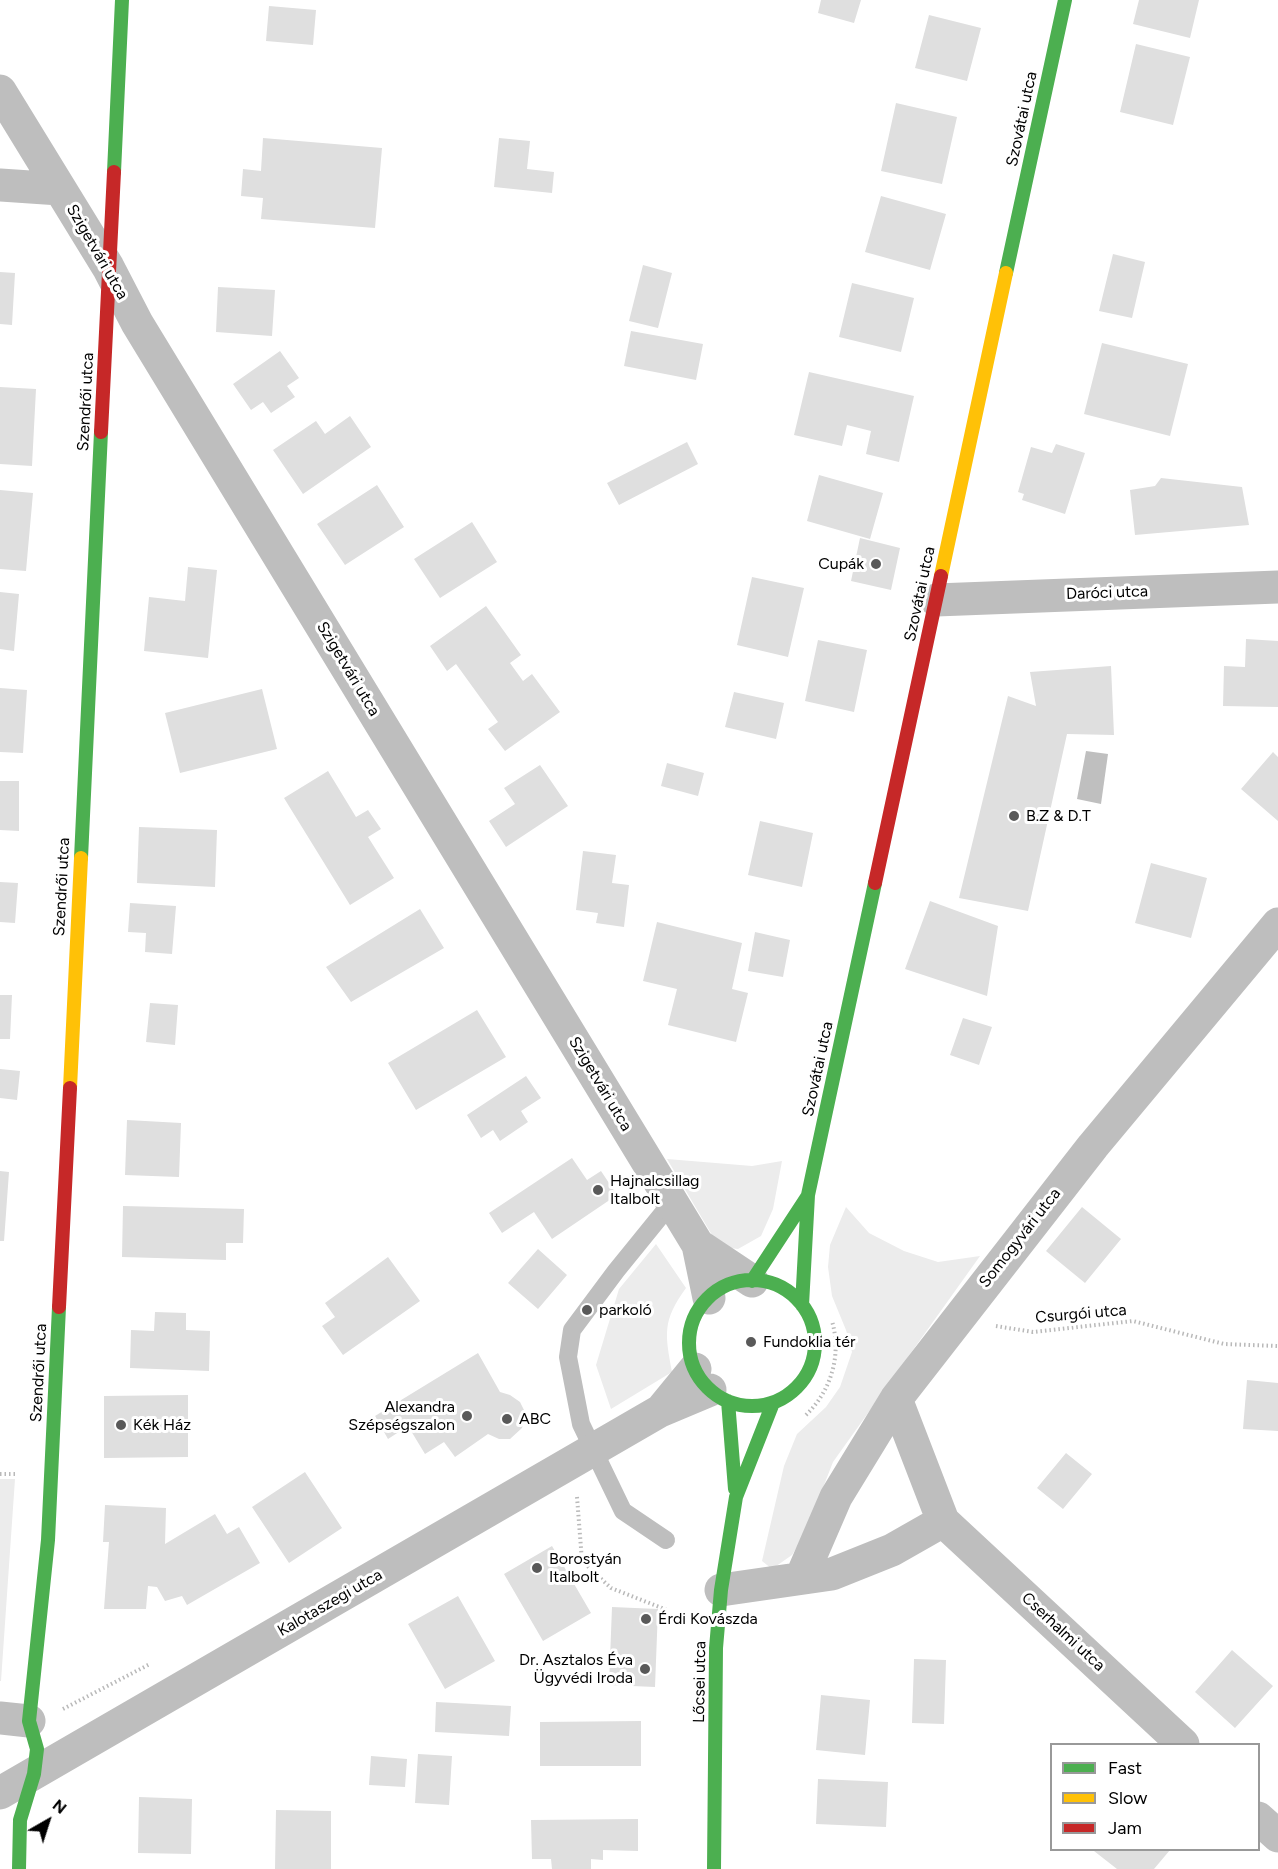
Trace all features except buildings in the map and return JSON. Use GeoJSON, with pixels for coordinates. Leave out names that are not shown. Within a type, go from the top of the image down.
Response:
{"type":"FeatureCollection","features":[{"type":"Feature","properties":{"kind":"street","name":"Szendrői utca"},"geometry":{"type":"LineString","coordinates":[[19,1869],[20,1820],[34,1774],[37,1749],[14,1720],[48,1540],[122,0]]}},
{"type":"Feature","properties":{"kind":"street","name":"Szovátai utca"},"geometry":{"type":"LineString","coordinates":[[808,1195],[1065,0]]}},
{"type":"Feature","properties":{"kind":"street","name":"Szigetvári utca"},"geometry":{"type":"LineString","coordinates":[[0,91],[108,267],[137,323],[698,1245],[709,1298]]}},
{"type":"Feature","properties":{"kind":"street"},"geometry":{"type":"LineString","coordinates":[[0,185],[60,189]]}},
{"type":"Feature","properties":{"kind":"street","name":"Daróci utca"},"geometry":{"type":"LineString","coordinates":[[936,600],[1278,587]]}},
{"type":"Feature","properties":{"kind":"street","name":"Somogyvári utca"},"geometry":{"type":"LineString","coordinates":[[801,1578],[836,1497],[896,1399],[1093,1146],[1278,924]]}},
{"type":"Feature","properties":{"kind":"street"},"geometry":{"type":"LineString","coordinates":[[752,1281],[808,1195]]}},
{"type":"Feature","properties":{"kind":"street"},"geometry":{"type":"LineString","coordinates":[[802,1305],[808,1195]]}},
{"type":"Feature","properties":{"kind":"street","name":"Szigetvári utca"},"geometry":{"type":"LineString","coordinates":[[698,1245],[752,1281]]}},
{"type":"Feature","properties":{"kind":"street"},"geometry":{"type":"LineString","coordinates":[[752,1281],[785,1289],[802,1305],[809,1316],[816,1341],[811,1368],[796,1389],[773,1403],[743,1406],[711,1387],[691,1356],[690,1331],[701,1307],[709,1298],[729,1285],[752,1281]]}},
{"type":"Feature","properties":{"kind":"street","name":"Kalotaszegi utca"},"geometry":{"type":"LineString","coordinates":[[0,1793],[593,1450],[660,1412],[711,1387]]}},
{"type":"Feature","properties":{"kind":"street","name":"Lőcsei utca"},"geometry":{"type":"LineString","coordinates":[[711,1387],[736,1497]]}},
{"type":"Feature","properties":{"kind":"street","name":"Cserhalmi utca"},"geometry":{"type":"LineString","coordinates":[[896,1399],[943,1521],[1182,1743]]}},
{"type":"Feature","properties":{"kind":"street","name":"Lőcsei utca"},"geometry":{"type":"LineString","coordinates":[[714,1869],[716,1648],[722,1590],[736,1497],[773,1403]]}},
{"type":"Feature","properties":{"kind":"street"},"geometry":{"type":"LineString","coordinates":[[722,1590],[832,1574],[892,1550],[943,1521]]}},
{"type":"Feature","properties":{"kind":"street"},"geometry":{"type":"LineString","coordinates":[[1260,1820],[1278,1836]]}},
{"type":"Feature","properties":{"kind":"lane"},"geometry":{"type":"LineString","coordinates":[[666,1540],[623,1511],[581,1424],[568,1357],[572,1330],[672,1202]]}},
{"type":"Feature","properties":{"kind":"path","name":"Csurgói utca"},"geometry":{"type":"LineString","coordinates":[[956,1320],[1033,1332],[1133,1321],[1224,1344],[1278,1346]]}},
{"type":"Feature","properties":{"kind":"path"},"geometry":{"type":"LineString","coordinates":[[582,1561],[611,1588],[667,1610]]}},
{"type":"Feature","properties":{"kind":"shaded area"},"geometry":{"type":"Polygon","coordinates":[[[1086,751],[1108,754],[1101,804],[1077,799],[1086,751]]]}},
{"type":"Feature","properties":{"kind":"shaded area"},"geometry":{"type":"Polygon","coordinates":[[[667,1159],[752,1166],[782,1161],[773,1209],[761,1236],[738,1249],[723,1247],[712,1235],[667,1159]]]}},
{"type":"Feature","properties":{"kind":"shaded area"},"geometry":{"type":"Polygon","coordinates":[[[846,1207],[869,1233],[904,1251],[938,1262],[980,1256],[833,1462],[804,1536],[792,1555],[772,1569],[762,1561],[784,1466],[797,1434],[826,1407],[840,1387],[852,1352],[832,1296],[828,1267],[830,1245],[846,1207]]]}},
{"type":"Feature","properties":{"kind":"shaded area"},"geometry":{"type":"Polygon","coordinates":[[[656,1244],[686,1288],[673,1310],[667,1328],[672,1372],[611,1409],[596,1365],[619,1289],[656,1244]]]}},
{"type":"Feature","properties":{"kind":"shaded area"},"geometry":{"type":"Polygon","coordinates":[[[0,1479],[15,1479],[1,1681],[0,1681],[0,1479]]]}},
{"type":"Feature","properties":{"kind":"traffic: fast"},"geometry":{"type":"LineString","coordinates":[[114,172],[122,0]]}},
{"type":"Feature","properties":{"kind":"traffic: fast"},"geometry":{"type":"LineString","coordinates":[[1006,273],[1065,0]]}},
{"type":"Feature","properties":{"kind":"traffic: fast"},"geometry":{"type":"LineString","coordinates":[[81,858],[101,432]]}},
{"type":"Feature","properties":{"kind":"traffic: fast"},"geometry":{"type":"LineString","coordinates":[[802,1305],[808,1195],[875,883]]}},
{"type":"Feature","properties":{"kind":"traffic: fast"},"geometry":{"type":"LineString","coordinates":[[752,1281],[807,1197]]}},
{"type":"Feature","properties":{"kind":"traffic: fast"},"geometry":{"type":"LineString","coordinates":[[752,1280],[776,1285],[796,1299],[810,1319],[815,1343],[810,1367],[796,1387],[776,1401],[752,1406],[728,1401],[708,1387],[694,1367],[689,1343],[694,1319],[708,1299],[728,1285],[752,1280]]}},
{"type":"Feature","properties":{"kind":"traffic: fast"},"geometry":{"type":"LineString","coordinates":[[19,1869],[20,1820],[34,1774],[37,1749],[29,1721],[48,1540],[59,1307]]}},
{"type":"Feature","properties":{"kind":"traffic: fast"},"geometry":{"type":"LineString","coordinates":[[728,1401],[735,1489]]}},
{"type":"Feature","properties":{"kind":"traffic: fast"},"geometry":{"type":"LineString","coordinates":[[714,1869],[716,1648],[721,1590],[736,1497],[773,1403]]}},
{"type":"Feature","properties":{"kind":"traffic: slow"},"geometry":{"type":"LineString","coordinates":[[941,576],[1006,273]]}},
{"type":"Feature","properties":{"kind":"traffic: slow"},"geometry":{"type":"LineString","coordinates":[[70,1088],[81,858]]}},
{"type":"Feature","properties":{"kind":"traffic: jam"},"geometry":{"type":"LineString","coordinates":[[101,432],[114,172]]}},
{"type":"Feature","properties":{"kind":"traffic: jam"},"geometry":{"type":"LineString","coordinates":[[875,883],[941,576]]}},
{"type":"Feature","properties":{"kind":"traffic: jam"},"geometry":{"type":"LineString","coordinates":[[59,1307],[70,1088]]}},
{"type":"Feature","properties":{"kind":"place","name":"Cupák"},"geometry":{"type":"Point","coordinates":[876,564]}},
{"type":"Feature","properties":{"kind":"place","name":"B.Z & D.T"},"geometry":{"type":"Point","coordinates":[1014,816]}},
{"type":"Feature","properties":{"kind":"place","name":"Hajnalcsillag Italbolt"},"geometry":{"type":"Point","coordinates":[598,1190]}},
{"type":"Feature","properties":{"kind":"place","name":"parkoló"},"geometry":{"type":"Point","coordinates":[587,1310]}},
{"type":"Feature","properties":{"kind":"place","name":"Fundoklia tér"},"geometry":{"type":"Point","coordinates":[751,1342]}},
{"type":"Feature","properties":{"kind":"place","name":"Alexandra Szépségszalon"},"geometry":{"type":"Point","coordinates":[467,1416]}},
{"type":"Feature","properties":{"kind":"place","name":"ABC"},"geometry":{"type":"Point","coordinates":[507,1419]}},
{"type":"Feature","properties":{"kind":"place","name":"Kék Ház"},"geometry":{"type":"Point","coordinates":[121,1425]}},
{"type":"Feature","properties":{"kind":"place","name":"Borostyán Italbolt"},"geometry":{"type":"Point","coordinates":[537,1568]}},
{"type":"Feature","properties":{"kind":"place","name":"Érdi Kovászda"},"geometry":{"type":"Point","coordinates":[646,1619]}},
{"type":"Feature","properties":{"kind":"place","name":"Dr. Asztalos Éva Ügyvédi Iroda"},"geometry":{"type":"Point","coordinates":[645,1669]}}]}
